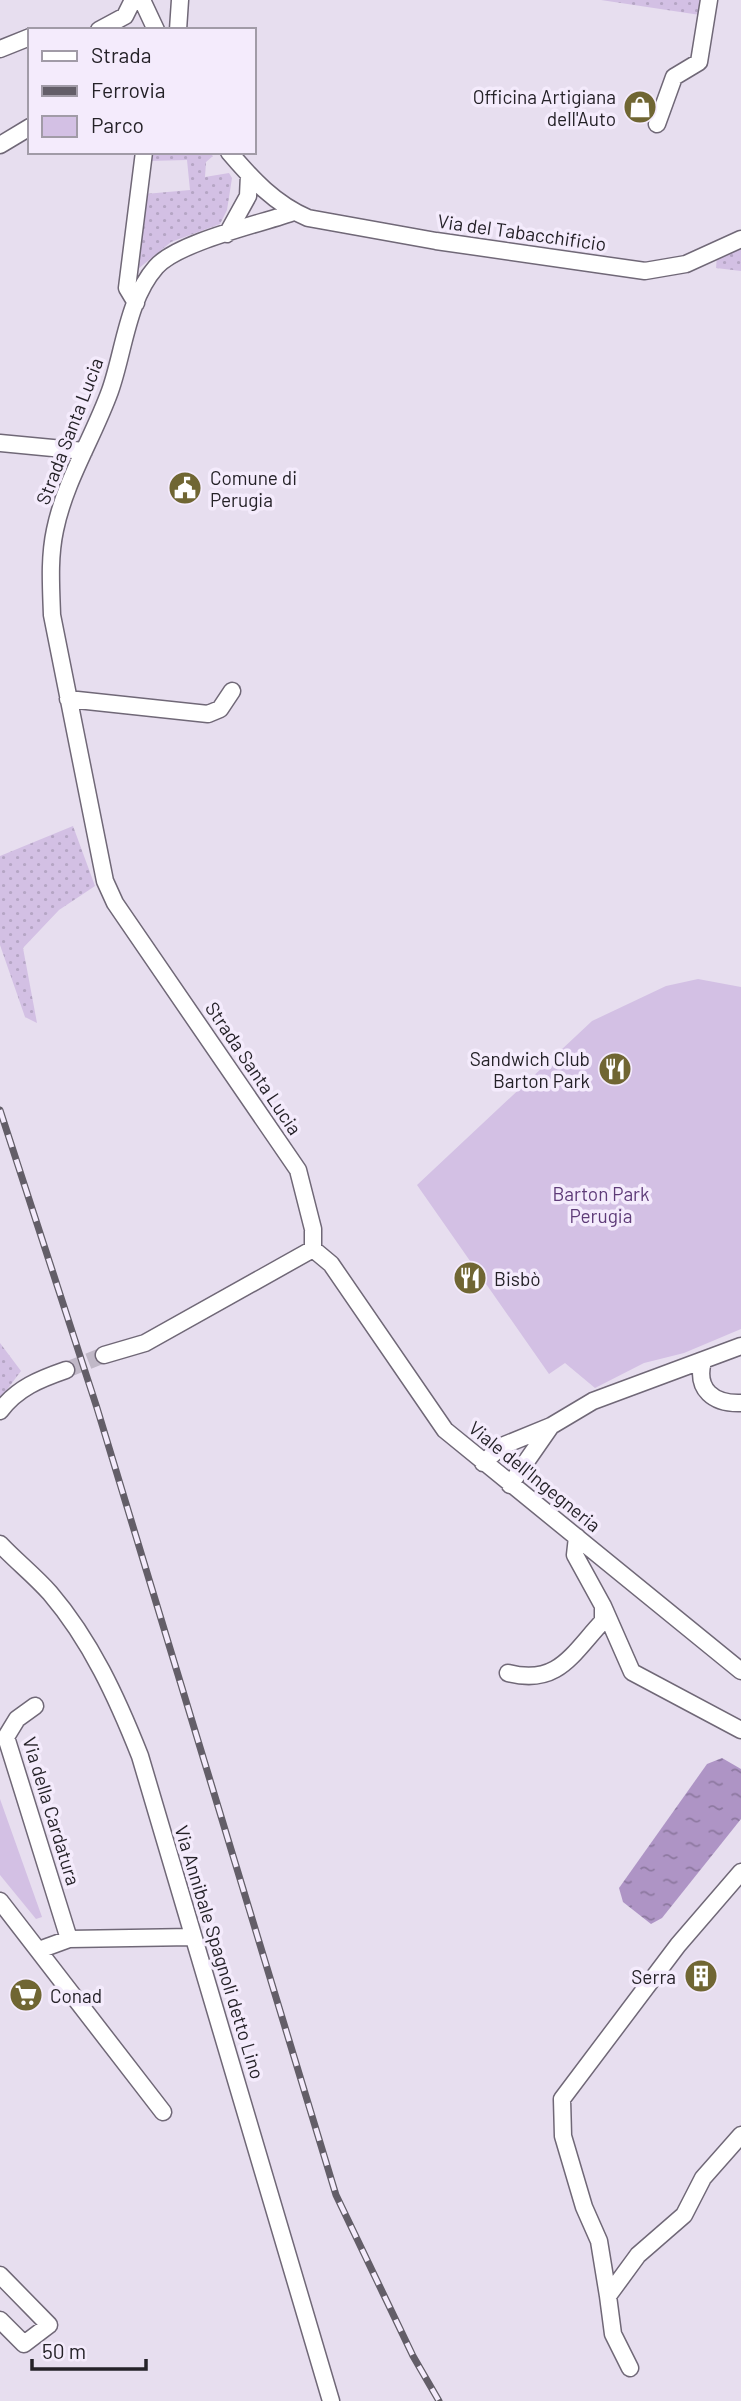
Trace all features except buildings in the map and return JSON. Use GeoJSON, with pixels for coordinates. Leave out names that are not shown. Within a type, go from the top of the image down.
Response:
{"type":"FeatureCollection","features":[{"type":"Feature","properties":{"kind":"street"},"geometry":{"type":"LineString","coordinates":[[103,28],[125,16],[134,0]]}},
{"type":"Feature","properties":{"kind":"street"},"geometry":{"type":"LineString","coordinates":[[141,0],[145,28]]}},
{"type":"Feature","properties":{"kind":"street"},"geometry":{"type":"LineString","coordinates":[[141,0],[155,28]]}},
{"type":"Feature","properties":{"kind":"street"},"geometry":{"type":"LineString","coordinates":[[178,28],[180,0]]}},
{"type":"Feature","properties":{"kind":"street"},"geometry":{"type":"LineString","coordinates":[[657,124],[674,76],[699,62],[709,0]]}},
{"type":"Feature","properties":{"kind":"street"},"geometry":{"type":"LineString","coordinates":[[0,49],[28,38]]}},
{"type":"Feature","properties":{"kind":"street"},"geometry":{"type":"LineString","coordinates":[[0,145],[28,128]]}},
{"type":"Feature","properties":{"kind":"street"},"geometry":{"type":"LineString","coordinates":[[144,154],[127,288],[136,303],[156,267],[171,256],[294,212]]}},
{"type":"Feature","properties":{"kind":"street","name":"Via del Tabacchificio"},"geometry":{"type":"LineString","coordinates":[[231,154],[248,175],[294,212],[308,218],[413,237],[645,271],[685,264],[741,239]]}},
{"type":"Feature","properties":{"kind":"street"},"geometry":{"type":"LineString","coordinates":[[227,234],[248,196],[248,175]]}},
{"type":"Feature","properties":{"kind":"street","name":"Strada Santa Lucia"},"geometry":{"type":"LineString","coordinates":[[136,303],[109,394],[64,497],[51,557],[52,615],[105,881],[116,903],[298,1170],[313,1229],[313,1249]]}},
{"type":"Feature","properties":{"kind":"street"},"geometry":{"type":"LineString","coordinates":[[0,443],[84,451]]}},
{"type":"Feature","properties":{"kind":"street"},"geometry":{"type":"LineString","coordinates":[[68,699],[208,714],[220,709],[232,691]]}},
{"type":"Feature","properties":{"kind":"street"},"geometry":{"type":"LineString","coordinates":[[104,1356],[145,1343],[313,1249]]}},
{"type":"Feature","properties":{"kind":"street","name":"Viale dell'Ingegneria"},"geometry":{"type":"LineString","coordinates":[[313,1249],[331,1264],[445,1430],[482,1463],[741,1671]]}},
{"type":"Feature","properties":{"kind":"street"},"geometry":{"type":"LineString","coordinates":[[482,1463],[502,1446],[551,1426],[593,1401],[741,1346]]}},
{"type":"Feature","properties":{"kind":"street"},"geometry":{"type":"LineString","coordinates":[[703,1362],[699,1376],[704,1390],[714,1399],[727,1404],[741,1404]]}},
{"type":"Feature","properties":{"kind":"street"},"geometry":{"type":"LineString","coordinates":[[0,1411],[9,1399],[36,1381],[66,1370]]}},
{"type":"Feature","properties":{"kind":"street"},"geometry":{"type":"LineString","coordinates":[[510,1485],[551,1426]]}},
{"type":"Feature","properties":{"kind":"street"},"geometry":{"type":"LineString","coordinates":[[577,1537],[575,1555],[603,1606],[632,1672],[741,1730]]}},
{"type":"Feature","properties":{"kind":"street","name":"Via Annibale Spagnoli detto Lino"},"geometry":{"type":"LineString","coordinates":[[1,1546],[23,1563],[58,1604],[97,1661],[122,1709],[140,1756],[331,2401]]}},
{"type":"Feature","properties":{"kind":"street"},"geometry":{"type":"LineString","coordinates":[[508,1673],[529,1679],[553,1673],[603,1621],[603,1606]]}},
{"type":"Feature","properties":{"kind":"street","name":"Via della Cardatura"},"geometry":{"type":"LineString","coordinates":[[35,1706],[16,1719],[6,1737],[69,1939]]}},
{"type":"Feature","properties":{"kind":"street"},"geometry":{"type":"LineString","coordinates":[[630,2368],[613,2334],[600,2241],[583,2207],[563,2136],[562,2099],[678,1945],[741,1872]]}},
{"type":"Feature","properties":{"kind":"street"},"geometry":{"type":"LineString","coordinates":[[0,1901],[163,2112]]}},
{"type":"Feature","properties":{"kind":"street"},"geometry":{"type":"LineString","coordinates":[[39,1950],[69,1939],[192,1937]]}},
{"type":"Feature","properties":{"kind":"street"},"geometry":{"type":"LineString","coordinates":[[608,2296],[638,2255],[684,2215],[703,2178],[741,2135]]}},
{"type":"Feature","properties":{"kind":"street"},"geometry":{"type":"LineString","coordinates":[[0,2275],[49,2325],[24,2344],[0,2319]]}},
{"type":"Feature","properties":{"kind":"green space"},"geometry":{"type":"Polygon","coordinates":[[[601,0],[702,0],[700,15],[601,0]]]}},
{"type":"Feature","properties":{"kind":"green space"},"geometry":{"type":"Polygon","coordinates":[[[149,154],[210,154],[213,156],[206,162],[205,177],[229,173],[232,178],[227,210],[220,224],[171,242],[138,269],[145,194],[190,190],[187,160],[148,161],[149,154]]]}},
{"type":"Feature","properties":{"kind":"green space"},"geometry":{"type":"Polygon","coordinates":[[[741,245],[741,271],[716,268],[717,256],[741,245]]]}},
{"type":"Feature","properties":{"kind":"green space"},"geometry":{"type":"Polygon","coordinates":[[[73,826],[95,886],[59,910],[23,948],[37,1023],[25,1017],[0,945],[0,856],[73,826]]]}},
{"type":"Feature","properties":{"kind":"green space","name":"Barton Park Perugia"},"geometry":{"type":"Polygon","coordinates":[[[698,979],[741,987],[741,1329],[684,1353],[644,1363],[595,1388],[565,1363],[549,1374],[417,1185],[592,1021],[666,986],[698,979]]]}},
{"type":"Feature","properties":{"kind":"green space"},"geometry":{"type":"Polygon","coordinates":[[[0,1343],[21,1371],[0,1399],[0,1343]]]}},
{"type":"Feature","properties":{"kind":"green space"},"geometry":{"type":"Polygon","coordinates":[[[0,1799],[42,1917],[36,1919],[0,1875],[0,1799]]]}},
{"type":"Feature","properties":{"kind":"water"},"geometry":{"type":"Polygon","coordinates":[[[722,1758],[741,1769],[741,1819],[662,1918],[651,1924],[623,1902],[619,1888],[707,1764],[722,1758]]]}},
{"type":"Feature","properties":{"kind":"tunnel"},"geometry":{"type":"LineString","coordinates":[[66,1370],[104,1355]]}},
{"type":"Feature","properties":{"kind":"railway"},"geometry":{"type":"LineString","coordinates":[[0,1110],[97,1408],[336,2195],[413,2356],[439,2401]]}},
{"type":"Feature","properties":{"kind":"place","name":"Officina Artigiana dell'Auto"},"geometry":{"type":"Point","coordinates":[640,107]}},
{"type":"Feature","properties":{"kind":"place","name":"Comune di Perugia"},"geometry":{"type":"Point","coordinates":[185,488]}},
{"type":"Feature","properties":{"kind":"place","name":"Sandwich Club Barton Park"},"geometry":{"type":"Point","coordinates":[615,1069]}},
{"type":"Feature","properties":{"kind":"place","name":"Bisbò"},"geometry":{"type":"Point","coordinates":[470,1278]}},
{"type":"Feature","properties":{"kind":"place","name":"Serra"},"geometry":{"type":"Point","coordinates":[701,1976]}},
{"type":"Feature","properties":{"kind":"place","name":"Conad"},"geometry":{"type":"Point","coordinates":[26,1995]}}]}
